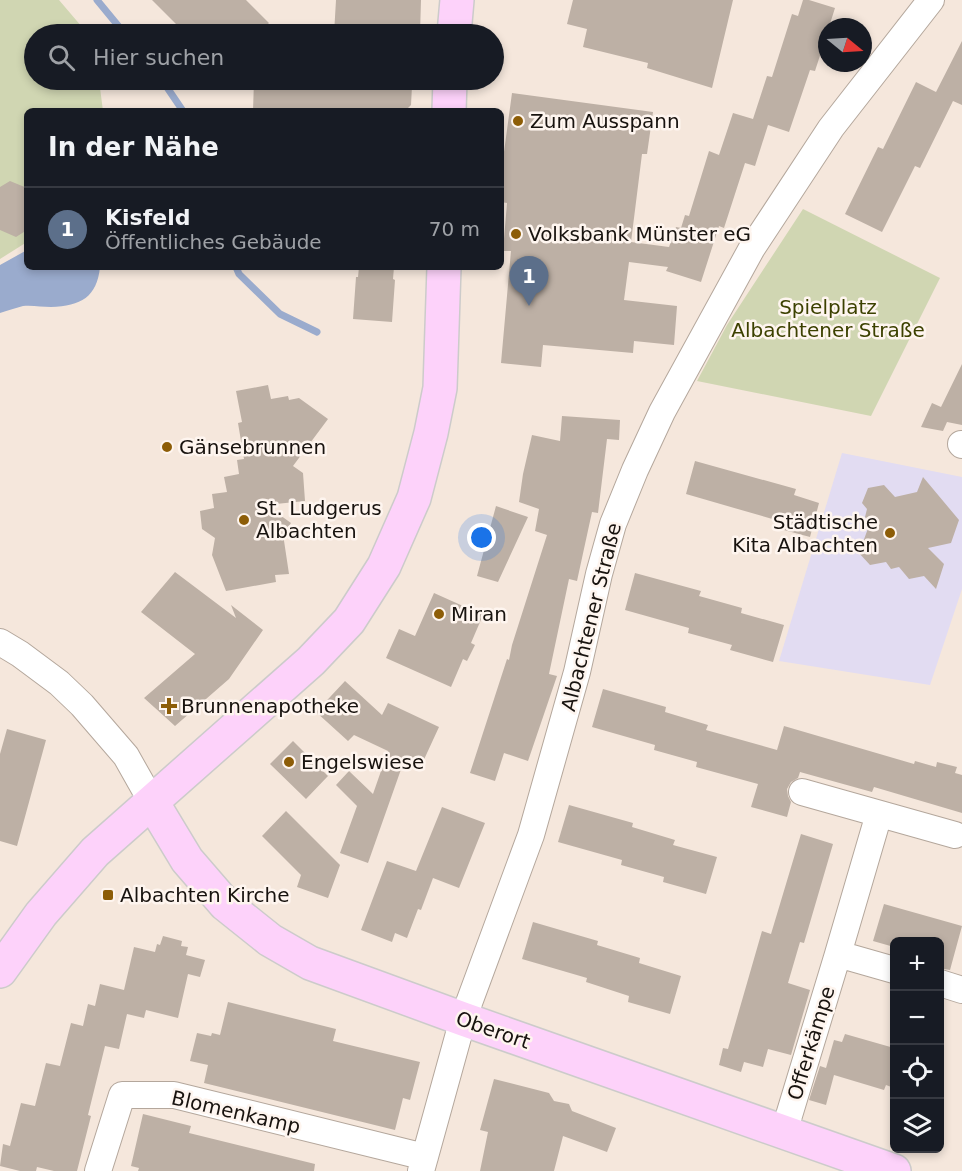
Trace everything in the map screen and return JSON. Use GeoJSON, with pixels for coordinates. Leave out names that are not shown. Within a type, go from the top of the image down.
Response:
{"type":"FeatureCollection","features":[{"type":"Feature","properties":{"kind":"main road"},"geometry":{"type":"LineString","coordinates":[[455,24],[457,0]]}},
{"type":"Feature","properties":{"kind":"main road"},"geometry":{"type":"LineString","coordinates":[[449,108],[450,90]]}},
{"type":"Feature","properties":{"kind":"main road"},"geometry":{"type":"LineString","coordinates":[[0,971],[40,914],[95,852],[310,661],[349,621],[384,566],[414,498],[431,433],[440,388],[444,270]]}},
{"type":"Feature","properties":{"kind":"main road","name":"Oberort"},"geometry":{"type":"LineString","coordinates":[[152,802],[187,860],[225,904],[270,940],[310,963],[463,1020],[894,1171]]}},
{"type":"Feature","properties":{"kind":"street","name":"Albachtener Straße"},"geometry":{"type":"LineString","coordinates":[[463,1020],[531,835],[577,672],[598,574],[613,525],[635,470],[662,412],[752,248],[831,128],[931,0]]}},
{"type":"Feature","properties":{"kind":"street"},"geometry":{"type":"LineString","coordinates":[[0,642],[59,683],[82,705],[126,756],[152,802]]}},
{"type":"Feature","properties":{"kind":"street"},"geometry":{"type":"LineString","coordinates":[[802,792],[955,835]]}},
{"type":"Feature","properties":{"kind":"street","name":"Offerkämpe"},"geometry":{"type":"LineString","coordinates":[[784,1132],[879,814]]}},
{"type":"Feature","properties":{"kind":"street"},"geometry":{"type":"LineString","coordinates":[[838,954],[890,969]]}},
{"type":"Feature","properties":{"kind":"street"},"geometry":{"type":"LineString","coordinates":[[944,985],[962,990]]}},
{"type":"Feature","properties":{"kind":"street","name":"Blomenkamp"},"geometry":{"type":"LineString","coordinates":[[98,1171],[122,1095],[174,1095],[423,1164],[463,1020]]}},
{"type":"Feature","properties":{"kind":"shaded area","name":"Städtische Kita Albachten"},"geometry":{"type":"Polygon","coordinates":[[[842,453],[962,477],[962,589],[930,685],[779,661],[842,453]]]}},
{"type":"Feature","properties":{"kind":"green space"},"geometry":{"type":"Polygon","coordinates":[[[0,0],[59,0],[79,24],[24,24],[24,90],[100,90],[103,108],[24,108],[24,244],[0,259],[0,0]]]}},
{"type":"Feature","properties":{"kind":"green space","name":"Spielplatz Albachtener Straße"},"geometry":{"type":"Polygon","coordinates":[[[803,209],[940,278],[871,416],[697,381],[727,325],[803,209]]]}},
{"type":"Feature","properties":{"kind":"water"},"geometry":{"type":"Polygon","coordinates":[[[24,252],[24,270],[99,270],[91,293],[79,302],[51,307],[23,306],[0,313],[0,265],[24,252]]]}},
{"type":"Feature","properties":{"kind":"building"},"geometry":{"type":"Polygon","coordinates":[[[152,0],[246,0],[269,23],[268,24],[176,24],[152,0]]]}},
{"type":"Feature","properties":{"kind":"building"},"geometry":{"type":"Polygon","coordinates":[[[336,0],[421,0],[420,24],[335,24],[336,0]]]}},
{"type":"Feature","properties":{"kind":"building"},"geometry":{"type":"Polygon","coordinates":[[[573,0],[733,0],[712,88],[647,68],[648,63],[583,47],[587,29],[567,24],[573,0]]]}},
{"type":"Feature","properties":{"kind":"building"},"geometry":{"type":"Polygon","coordinates":[[[803,0],[835,8],[832,18],[818,18],[818,62],[815,71],[810,70],[789,132],[768,125],[755,166],[745,163],[724,228],[719,226],[701,282],[666,271],[668,267],[629,262],[624,300],[677,306],[674,345],[634,341],[633,353],[543,345],[541,367],[501,363],[511,251],[504,251],[507,203],[504,202],[504,152],[512,93],[653,112],[647,154],[642,154],[631,242],[669,247],[676,227],[681,228],[685,215],[689,216],[709,151],[719,155],[733,113],[753,119],[767,76],[772,77],[792,14],[798,16],[803,0]]]}},
{"type":"Feature","properties":{"kind":"building"},"geometry":{"type":"Polygon","coordinates":[[[962,41],[962,105],[953,101],[920,168],[915,166],[882,232],[845,214],[878,147],[883,149],[916,82],[936,92],[962,41]]]}},
{"type":"Feature","properties":{"kind":"building"},"geometry":{"type":"Polygon","coordinates":[[[254,90],[412,90],[411,105],[408,108],[253,108],[254,90]]]}},
{"type":"Feature","properties":{"kind":"building"},"geometry":{"type":"Polygon","coordinates":[[[10,181],[24,187],[24,232],[16,237],[0,230],[0,187],[10,181]]]}},
{"type":"Feature","properties":{"kind":"building"},"geometry":{"type":"Polygon","coordinates":[[[359,270],[394,270],[392,322],[353,319],[356,277],[358,277],[359,270]]]}},
{"type":"Feature","properties":{"kind":"building"},"geometry":{"type":"Polygon","coordinates":[[[962,364],[962,425],[947,422],[943,431],[921,427],[932,403],[941,407],[962,364]]]}},
{"type":"Feature","properties":{"kind":"building"},"geometry":{"type":"Polygon","coordinates":[[[268,385],[271,399],[288,396],[289,400],[299,398],[328,419],[293,466],[303,473],[305,501],[266,505],[291,523],[283,534],[289,574],[275,575],[276,582],[226,591],[212,555],[215,538],[202,529],[200,511],[214,508],[212,494],[227,492],[224,477],[239,474],[237,460],[244,459],[238,423],[242,422],[236,391],[268,385]]]}},
{"type":"Feature","properties":{"kind":"building"},"geometry":{"type":"Polygon","coordinates":[[[562,416],[620,420],[619,440],[607,439],[598,513],[592,512],[577,581],[569,579],[549,674],[557,676],[528,761],[504,753],[495,781],[470,773],[507,659],[509,660],[547,535],[535,531],[539,509],[519,502],[523,474],[532,435],[560,441],[562,416]]]}},
{"type":"Feature","properties":{"kind":"building"},"geometry":{"type":"Polygon","coordinates":[[[695,461],[796,489],[794,495],[819,503],[810,537],[784,530],[786,523],[686,494],[695,461]]]}},
{"type":"Feature","properties":{"kind":"building","name":"Städtische Kita Albachten"},"geometry":{"type":"Polygon","coordinates":[[[923,477],[959,520],[951,543],[928,548],[944,564],[936,589],[924,576],[909,579],[899,567],[891,569],[886,562],[870,565],[859,553],[870,523],[865,517],[867,509],[862,503],[868,488],[884,485],[895,497],[917,492],[923,477]]]}},
{"type":"Feature","properties":{"kind":"building"},"geometry":{"type":"Polygon","coordinates":[[[496,506],[528,517],[498,582],[477,576],[496,506]]]}},
{"type":"Feature","properties":{"kind":"building"},"geometry":{"type":"Polygon","coordinates":[[[175,572],[236,618],[231,605],[263,630],[229,679],[175,726],[144,698],[195,654],[141,612],[175,572]]]}},
{"type":"Feature","properties":{"kind":"building"},"geometry":{"type":"Polygon","coordinates":[[[635,573],[701,591],[699,596],[742,608],[741,613],[784,625],[773,662],[730,650],[732,645],[688,633],[689,628],[625,610],[635,573]]]}},
{"type":"Feature","properties":{"kind":"building"},"geometry":{"type":"Polygon","coordinates":[[[434,593],[483,615],[471,643],[475,645],[467,661],[463,659],[451,687],[386,658],[399,629],[415,636],[434,593]]]}},
{"type":"Feature","properties":{"kind":"building"},"geometry":{"type":"Polygon","coordinates":[[[345,681],[382,715],[388,703],[439,727],[421,766],[405,758],[368,863],[340,853],[357,806],[336,785],[349,771],[373,794],[388,751],[354,735],[348,741],[316,712],[345,681]]]}},
{"type":"Feature","properties":{"kind":"building"},"geometry":{"type":"Polygon","coordinates":[[[603,689],[666,707],[665,712],[708,725],[706,730],[777,750],[784,726],[914,764],[915,761],[936,767],[937,762],[957,767],[955,773],[962,775],[962,813],[874,787],[872,792],[800,772],[798,778],[791,782],[787,789],[791,802],[787,817],[751,807],[758,784],[696,767],[697,762],[654,750],[655,745],[592,727],[603,689]]]}},
{"type":"Feature","properties":{"kind":"building"},"geometry":{"type":"Polygon","coordinates":[[[7,729],[46,740],[17,846],[0,841],[0,754],[7,729]]]}},
{"type":"Feature","properties":{"kind":"building"},"geometry":{"type":"Polygon","coordinates":[[[293,741],[328,776],[306,799],[270,764],[293,741]]]}},
{"type":"Feature","properties":{"kind":"building"},"geometry":{"type":"Polygon","coordinates":[[[569,805],[633,823],[632,827],[675,840],[673,845],[717,857],[706,894],[663,882],[664,877],[621,865],[622,860],[558,842],[569,805]]]}},
{"type":"Feature","properties":{"kind":"building"},"geometry":{"type":"Polygon","coordinates":[[[442,807],[485,823],[459,888],[433,878],[407,938],[395,933],[392,942],[361,930],[387,861],[416,871],[442,807]]]}},
{"type":"Feature","properties":{"kind":"building"},"geometry":{"type":"Polygon","coordinates":[[[286,811],[340,865],[328,898],[297,887],[301,875],[262,836],[286,811]]]}},
{"type":"Feature","properties":{"kind":"building"},"geometry":{"type":"Polygon","coordinates":[[[801,834],[833,844],[804,943],[800,942],[788,983],[810,990],[791,1055],[768,1049],[763,1067],[744,1062],[741,1072],[719,1065],[723,1048],[728,1049],[762,931],[771,934],[801,834]]]}},
{"type":"Feature","properties":{"kind":"building"},"geometry":{"type":"Polygon","coordinates":[[[884,904],[962,926],[950,970],[944,969],[944,937],[890,937],[890,946],[873,941],[884,904]]]}},
{"type":"Feature","properties":{"kind":"building"},"geometry":{"type":"Polygon","coordinates":[[[533,922],[598,941],[597,945],[640,958],[639,963],[681,976],[670,1014],[628,1002],[629,996],[586,982],[587,978],[522,959],[533,922]]]}},
{"type":"Feature","properties":{"kind":"building"},"geometry":{"type":"Polygon","coordinates":[[[163,936],[182,941],[181,946],[188,947],[186,955],[205,960],[200,977],[188,974],[178,1018],[146,1010],[144,1018],[127,1014],[119,1049],[105,1046],[77,1171],[54,1171],[37,1167],[36,1171],[20,1171],[0,1166],[3,1144],[10,1146],[21,1103],[35,1106],[46,1063],[60,1066],[71,1023],[83,1026],[88,1004],[95,1006],[100,984],[124,990],[134,947],[155,952],[163,936]]]}},
{"type":"Feature","properties":{"kind":"building"},"geometry":{"type":"Polygon","coordinates":[[[228,1002],[336,1029],[333,1041],[420,1062],[410,1100],[403,1098],[395,1130],[204,1083],[208,1065],[190,1061],[197,1033],[220,1035],[228,1002]]]}},
{"type":"Feature","properties":{"kind":"building"},"geometry":{"type":"Polygon","coordinates":[[[845,1034],[890,1047],[890,1086],[886,1085],[884,1090],[834,1075],[826,1105],[809,1100],[820,1066],[826,1068],[834,1040],[842,1042],[845,1034]]]}},
{"type":"Feature","properties":{"kind":"building"},"geometry":{"type":"Polygon","coordinates":[[[494,1079],[549,1093],[554,1101],[569,1104],[572,1111],[616,1128],[607,1152],[563,1136],[554,1171],[480,1171],[488,1132],[480,1130],[494,1079]]]}},
{"type":"Feature","properties":{"kind":"building"},"geometry":{"type":"Polygon","coordinates":[[[143,1114],[191,1126],[189,1133],[315,1164],[314,1171],[138,1171],[139,1168],[131,1166],[143,1114]]]}},
{"type":"Feature","properties":{"kind":"waterway"},"geometry":{"type":"LineString","coordinates":[[97,0],[117,24]]}},
{"type":"Feature","properties":{"kind":"waterway"},"geometry":{"type":"LineString","coordinates":[[169,90],[181,108]]}},
{"type":"Feature","properties":{"kind":"waterway"},"geometry":{"type":"LineString","coordinates":[[237,270],[280,314],[317,332]]}},
{"type":"Feature","properties":{"kind":"place","name":"Zum Ausspann"},"geometry":{"type":"Point","coordinates":[518,121]}},
{"type":"Feature","properties":{"kind":"place","name":"Volksbank Münster eG"},"geometry":{"type":"Point","coordinates":[516,234]}},
{"type":"Feature","properties":{"kind":"place","name":"Kisfeld"},"geometry":{"type":"Point","coordinates":[529,306]}},
{"type":"Feature","properties":{"kind":"place","name":"Gänsebrunnen"},"geometry":{"type":"Point","coordinates":[167,447]}},
{"type":"Feature","properties":{"kind":"place","name":"St. Ludgerus Albachten"},"geometry":{"type":"Point","coordinates":[244,520]}},
{"type":"Feature","properties":{"kind":"place","name":"Städtische Kita Albachten"},"geometry":{"type":"Point","coordinates":[890,533]}},
{"type":"Feature","properties":{"kind":"place","name":"Miran"},"geometry":{"type":"Point","coordinates":[439,614]}},
{"type":"Feature","properties":{"kind":"place","name":"Brunnenapotheke"},"geometry":{"type":"Point","coordinates":[169,706]}},
{"type":"Feature","properties":{"kind":"place","name":"Engelswiese"},"geometry":{"type":"Point","coordinates":[289,762]}},
{"type":"Feature","properties":{"kind":"place","name":"Albachten Kirche"},"geometry":{"type":"Point","coordinates":[108,895]}}]}
